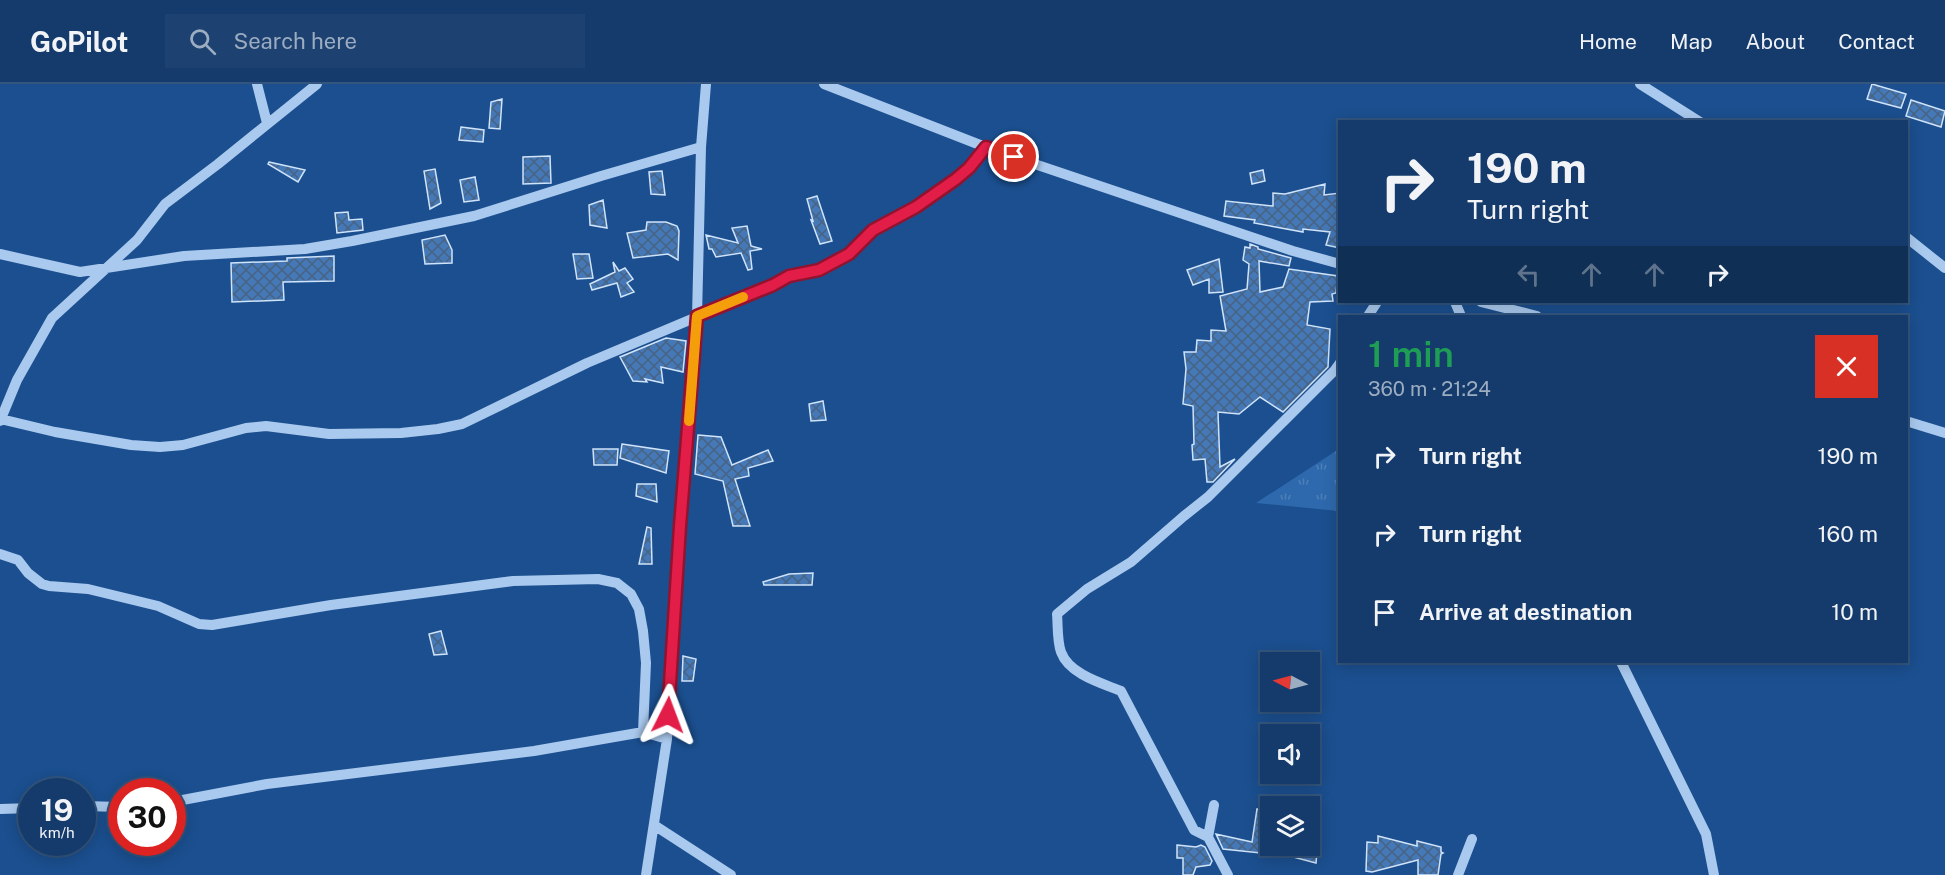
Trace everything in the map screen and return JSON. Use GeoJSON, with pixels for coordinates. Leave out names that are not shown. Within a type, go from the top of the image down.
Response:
{"type":"FeatureCollection","features":[{"type":"Feature","properties":{"kind":"street"},"geometry":{"type":"LineString","coordinates":[[257,84],[267,123]]}},
{"type":"Feature","properties":{"kind":"street"},"geometry":{"type":"LineString","coordinates":[[317,84],[165,204],[137,240],[52,318],[17,380],[1,415],[55,432],[131,445],[160,447],[183,445],[246,428],[266,426],[329,434],[401,433],[462,424],[587,363],[773,285],[789,276],[819,270],[849,254],[873,230],[925,201],[956,179],[969,168],[986,147]]}},
{"type":"Feature","properties":{"kind":"street"},"geometry":{"type":"LineString","coordinates":[[646,875],[667,739],[697,316],[701,147],[706,84]]}},
{"type":"Feature","properties":{"kind":"street"},"geometry":{"type":"LineString","coordinates":[[824,84],[986,147],[1293,251],[1338,263]]}},
{"type":"Feature","properties":{"kind":"street"},"geometry":{"type":"LineString","coordinates":[[1640,84],[1697,120]]}},
{"type":"Feature","properties":{"kind":"street"},"geometry":{"type":"LineString","coordinates":[[0,254],[80,272],[184,256],[305,249],[412,230],[474,216],[701,147]]}},
{"type":"Feature","properties":{"kind":"street"},"geometry":{"type":"LineString","coordinates":[[1908,239],[1945,268]]}},
{"type":"Feature","properties":{"kind":"street"},"geometry":{"type":"LineString","coordinates":[[1485,303],[1532,315]]}},
{"type":"Feature","properties":{"kind":"street"},"geometry":{"type":"LineString","coordinates":[[1228,875],[1208,837],[1194,830],[1121,691],[1099,683],[1068,666],[1060,652],[1057,614],[1088,589],[1131,562],[1208,497],[1290,417],[1338,366]]}},
{"type":"Feature","properties":{"kind":"street"},"geometry":{"type":"LineString","coordinates":[[1908,423],[1945,433]]}},
{"type":"Feature","properties":{"kind":"street"},"geometry":{"type":"LineString","coordinates":[[0,554],[18,560],[28,573],[42,584],[88,589],[158,606],[199,624],[212,625],[331,605],[513,581],[598,579],[617,583],[631,594],[639,609],[643,631],[646,663],[643,732]]}},
{"type":"Feature","properties":{"kind":"street"},"geometry":{"type":"LineString","coordinates":[[1621,663],[1706,834],[1714,875]]}},
{"type":"Feature","properties":{"kind":"street"},"geometry":{"type":"LineString","coordinates":[[186,799],[267,784],[502,756],[643,732],[667,739]]}},
{"type":"Feature","properties":{"kind":"street"},"geometry":{"type":"LineString","coordinates":[[1208,837],[1214,805]]}},
{"type":"Feature","properties":{"kind":"street"},"geometry":{"type":"LineString","coordinates":[[0,809],[18,808]]}},
{"type":"Feature","properties":{"kind":"street"},"geometry":{"type":"LineString","coordinates":[[654,825],[731,875]]}},
{"type":"Feature","properties":{"kind":"street"},"geometry":{"type":"LineString","coordinates":[[1458,875],[1472,839]]}},
{"type":"Feature","properties":{"kind":"green space"},"geometry":{"type":"Polygon","coordinates":[[[1338,450],[1338,511],[1256,503],[1338,450]]]}},
{"type":"Feature","properties":{"kind":"building"},"geometry":{"type":"Polygon","coordinates":[[[1872,84],[1906,94],[1901,108],[1867,99],[1872,84]]]}},
{"type":"Feature","properties":{"kind":"building"},"geometry":{"type":"Polygon","coordinates":[[[502,99],[500,129],[489,128],[491,102],[502,99]]]}},
{"type":"Feature","properties":{"kind":"building"},"geometry":{"type":"Polygon","coordinates":[[[1911,100],[1945,111],[1941,127],[1906,116],[1911,100]]]}},
{"type":"Feature","properties":{"kind":"building"},"geometry":{"type":"Polygon","coordinates":[[[461,127],[484,130],[483,142],[459,140],[461,127]]]}},
{"type":"Feature","properties":{"kind":"building"},"geometry":{"type":"Polygon","coordinates":[[[550,156],[551,183],[523,184],[523,157],[550,156]]]}},
{"type":"Feature","properties":{"kind":"building"},"geometry":{"type":"Polygon","coordinates":[[[269,162],[305,170],[298,182],[268,164],[269,162]]]}},
{"type":"Feature","properties":{"kind":"building"},"geometry":{"type":"Polygon","coordinates":[[[435,169],[441,203],[430,209],[424,171],[435,169]]]}},
{"type":"Feature","properties":{"kind":"building"},"geometry":{"type":"Polygon","coordinates":[[[1263,170],[1265,181],[1252,184],[1250,173],[1263,170]]]}},
{"type":"Feature","properties":{"kind":"building"},"geometry":{"type":"Polygon","coordinates":[[[662,171],[665,195],[651,194],[649,172],[662,171]]]}},
{"type":"Feature","properties":{"kind":"building"},"geometry":{"type":"Polygon","coordinates":[[[475,177],[479,200],[464,202],[460,180],[475,177]]]}},
{"type":"Feature","properties":{"kind":"building"},"geometry":{"type":"Polygon","coordinates":[[[1325,184],[1324,195],[1338,193],[1338,248],[1326,245],[1330,232],[1303,229],[1303,232],[1254,223],[1255,220],[1224,216],[1226,201],[1273,206],[1273,193],[1285,194],[1325,184]]]}},
{"type":"Feature","properties":{"kind":"building"},"geometry":{"type":"Polygon","coordinates":[[[817,196],[832,241],[820,244],[811,220],[813,221],[807,199],[817,196]]]}},
{"type":"Feature","properties":{"kind":"building"},"geometry":{"type":"Polygon","coordinates":[[[603,200],[607,228],[590,225],[589,205],[603,200]]]}},
{"type":"Feature","properties":{"kind":"building"},"geometry":{"type":"Polygon","coordinates":[[[348,212],[349,220],[362,219],[363,230],[337,233],[335,213],[348,212]]]}},
{"type":"Feature","properties":{"kind":"building"},"geometry":{"type":"Polygon","coordinates":[[[647,222],[666,222],[677,226],[679,231],[678,260],[668,254],[633,258],[627,233],[646,230],[647,222]]]}},
{"type":"Feature","properties":{"kind":"building"},"geometry":{"type":"Polygon","coordinates":[[[747,226],[751,246],[762,249],[750,251],[752,269],[748,270],[741,253],[716,257],[712,249],[709,249],[706,235],[738,243],[732,228],[747,226]]]}},
{"type":"Feature","properties":{"kind":"building"},"geometry":{"type":"Polygon","coordinates":[[[445,235],[452,250],[452,263],[425,264],[422,240],[445,235]]]}},
{"type":"Feature","properties":{"kind":"building"},"geometry":{"type":"Polygon","coordinates":[[[1250,244],[1258,249],[1291,258],[1289,266],[1259,261],[1260,292],[1283,287],[1289,269],[1338,276],[1336,293],[1332,294],[1333,301],[1310,302],[1307,325],[1330,329],[1328,367],[1283,412],[1260,397],[1239,414],[1218,412],[1220,467],[1235,459],[1213,482],[1207,482],[1205,459],[1193,460],[1193,406],[1183,404],[1186,369],[1184,352],[1196,352],[1197,340],[1211,341],[1211,330],[1226,331],[1220,296],[1247,289],[1249,264],[1243,260],[1245,247],[1250,248],[1250,244]]]}},
{"type":"Feature","properties":{"kind":"building"},"geometry":{"type":"Polygon","coordinates":[[[573,254],[589,254],[593,278],[577,279],[573,254]]]}},
{"type":"Feature","properties":{"kind":"building"},"geometry":{"type":"Polygon","coordinates":[[[334,256],[334,281],[283,282],[284,300],[232,302],[231,263],[287,261],[287,258],[334,256]]]}},
{"type":"Feature","properties":{"kind":"building"},"geometry":{"type":"Polygon","coordinates":[[[1219,259],[1223,292],[1209,293],[1209,279],[1193,285],[1187,270],[1219,259]]]}},
{"type":"Feature","properties":{"kind":"building"},"geometry":{"type":"Polygon","coordinates":[[[613,262],[619,271],[625,268],[633,279],[627,283],[634,292],[621,297],[617,283],[592,290],[590,284],[615,272],[613,262]]]}},
{"type":"Feature","properties":{"kind":"building"},"geometry":{"type":"Polygon","coordinates":[[[666,338],[686,341],[683,372],[661,367],[663,383],[645,379],[647,382],[633,381],[620,357],[666,338]]]}},
{"type":"Feature","properties":{"kind":"building"},"geometry":{"type":"Polygon","coordinates":[[[823,401],[826,420],[811,421],[809,404],[823,401]]]}},
{"type":"Feature","properties":{"kind":"building"},"geometry":{"type":"Polygon","coordinates":[[[698,435],[721,437],[732,465],[768,450],[773,461],[748,468],[749,476],[735,479],[750,526],[733,526],[723,481],[695,474],[698,435]]]}},
{"type":"Feature","properties":{"kind":"building"},"geometry":{"type":"Polygon","coordinates":[[[622,444],[669,451],[666,473],[620,458],[622,444]]]}},
{"type":"Feature","properties":{"kind":"building"},"geometry":{"type":"Polygon","coordinates":[[[593,449],[618,449],[617,465],[594,465],[593,449]]]}},
{"type":"Feature","properties":{"kind":"building"},"geometry":{"type":"Polygon","coordinates":[[[637,484],[656,484],[657,502],[636,496],[637,484]]]}},
{"type":"Feature","properties":{"kind":"building"},"geometry":{"type":"Polygon","coordinates":[[[647,527],[651,528],[652,564],[639,564],[647,527]]]}},
{"type":"Feature","properties":{"kind":"building"},"geometry":{"type":"Polygon","coordinates":[[[813,573],[812,585],[764,585],[763,582],[789,574],[813,573]]]}},
{"type":"Feature","properties":{"kind":"building"},"geometry":{"type":"Polygon","coordinates":[[[441,631],[447,654],[434,655],[429,634],[441,631]]]}},
{"type":"Feature","properties":{"kind":"building"},"geometry":{"type":"Polygon","coordinates":[[[683,656],[696,659],[693,681],[682,681],[683,656]]]}},
{"type":"Feature","properties":{"kind":"building"},"geometry":{"type":"Polygon","coordinates":[[[1257,809],[1260,810],[1260,853],[1223,849],[1216,834],[1252,842],[1257,809]]]}},
{"type":"Feature","properties":{"kind":"building"},"geometry":{"type":"Polygon","coordinates":[[[1378,836],[1417,846],[1417,841],[1441,847],[1443,853],[1438,875],[1418,875],[1418,860],[1372,872],[1366,871],[1367,842],[1378,843],[1378,836]]]}},
{"type":"Feature","properties":{"kind":"building"},"geometry":{"type":"Polygon","coordinates":[[[1177,845],[1205,847],[1212,861],[1210,865],[1196,867],[1193,875],[1183,875],[1183,858],[1177,858],[1177,845]]]}},
{"type":"Feature","properties":{"kind":"building"},"geometry":{"type":"Polygon","coordinates":[[[1317,856],[1316,863],[1293,857],[1317,856]]]}},
{"type":"Feature","properties":{"kind":"slow traffic"},"geometry":{"type":"LineString","coordinates":[[689,421],[697,316],[743,297]]}},
{"type":"Feature","properties":{"kind":"route"},"geometry":{"type":"LineString","coordinates":[[668,715],[697,316],[773,285],[789,276],[819,270],[849,254],[873,230],[934,196],[956,179],[969,168],[986,147],[1014,157]]}}]}
